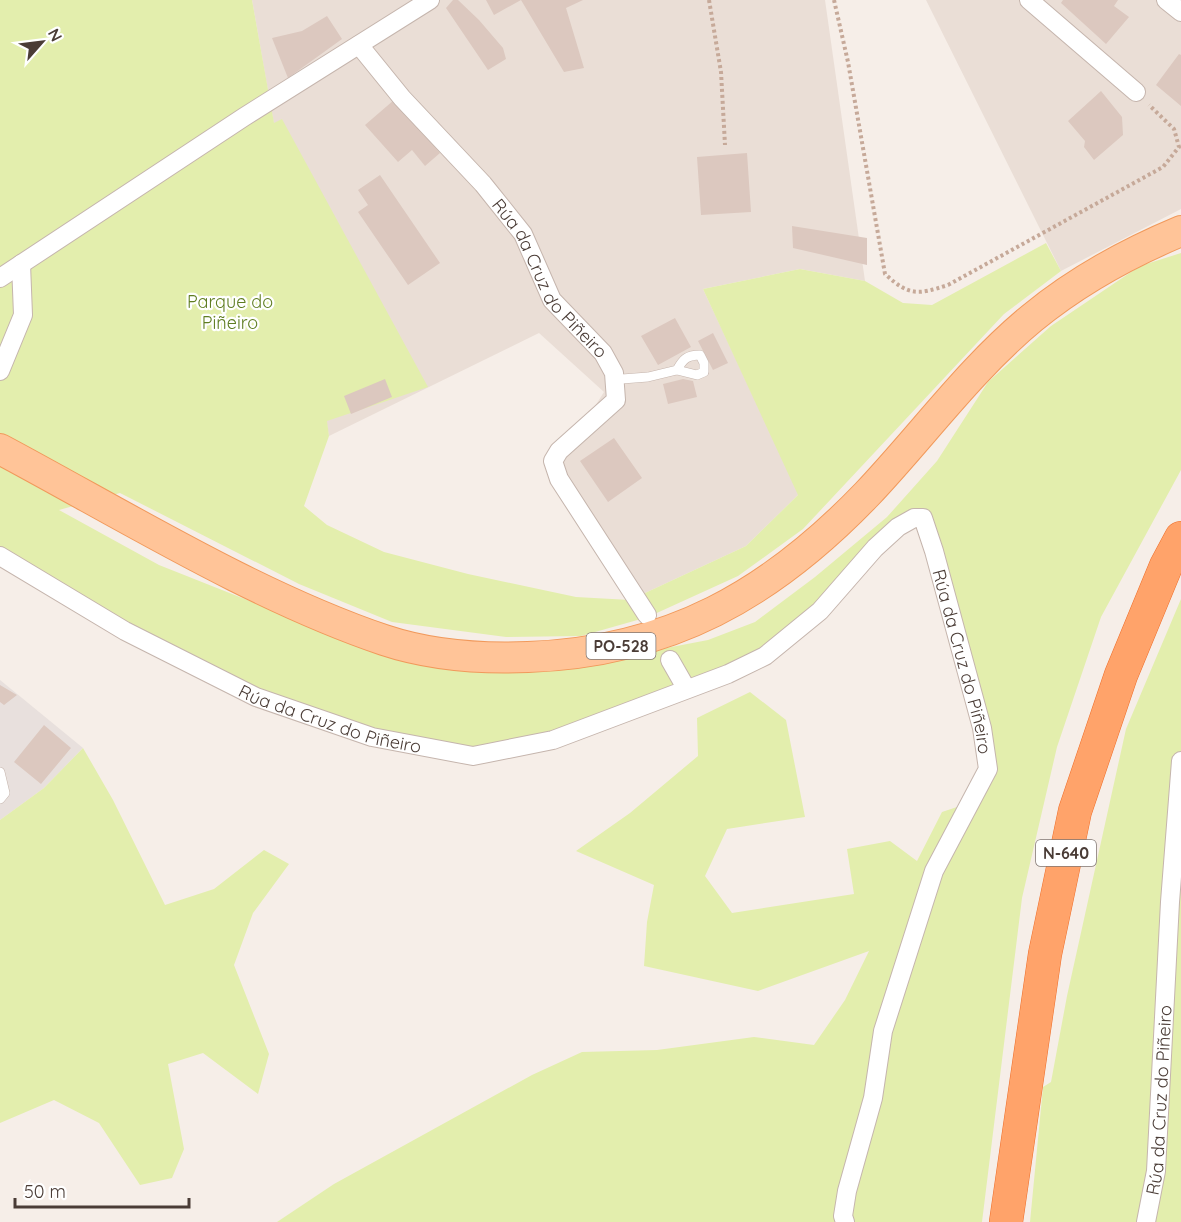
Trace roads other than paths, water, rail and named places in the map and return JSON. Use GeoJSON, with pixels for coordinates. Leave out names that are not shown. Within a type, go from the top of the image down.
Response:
{"type":"FeatureCollection","features":[{"type":"Feature","properties":{"kind":"highway","name":"N-640"},"geometry":{"type":"LineString","coordinates":[[1006,1222],[1045,954],[1075,811],[1121,675],[1166,566],[1181,538]]}},
{"type":"Feature","properties":{"kind":"main road","name":"PO-528"},"geometry":{"type":"LineString","coordinates":[[0,449],[289,601],[386,640],[448,654],[506,658],[570,656],[664,634],[722,608],[776,575],[826,537],[887,473],[978,370],[1032,318],[1086,279],[1144,246],[1181,231]]}},
{"type":"Feature","properties":{"kind":"main road","name":"PO-528"},"geometry":{"type":"LineString","coordinates":[[1144,246],[1181,237]]}},
{"type":"Feature","properties":{"kind":"street"},"geometry":{"type":"LineString","coordinates":[[0,278],[235,123],[430,0]]}},
{"type":"Feature","properties":{"kind":"street"},"geometry":{"type":"LineString","coordinates":[[1029,0],[1136,92]]}},
{"type":"Feature","properties":{"kind":"street"},"geometry":{"type":"LineString","coordinates":[[1166,0],[1181,12]]}},
{"type":"Feature","properties":{"kind":"street","name":"Rúa da Cruz do Piñeiro"},"geometry":{"type":"LineString","coordinates":[[359,45],[402,98],[483,184],[523,234],[552,300],[603,353],[614,373],[616,400],[559,451],[553,461],[559,479],[647,615]]}},
{"type":"Feature","properties":{"kind":"street"},"geometry":{"type":"LineString","coordinates":[[0,371],[22,315],[21,264]]}},
{"type":"Feature","properties":{"kind":"street","name":"Rúa da Cruz do Piñeiro"},"geometry":{"type":"LineString","coordinates":[[0,556],[125,631],[256,697],[372,736],[473,756],[553,740],[728,674],[765,656],[820,611],[875,548],[898,526],[914,518],[922,518],[934,551],[982,728],[988,769],[934,871],[883,1031],[873,1098],[847,1191],[843,1216],[845,1222]]}},
{"type":"Feature","properties":{"kind":"street"},"geometry":{"type":"LineString","coordinates":[[670,660],[686,688]]}},
{"type":"Feature","properties":{"kind":"street","name":"Rúa da Cruz do Piñeiro"},"geometry":{"type":"LineString","coordinates":[[1146,1222],[1156,1171],[1170,902],[1181,761]]}},
{"type":"Feature","properties":{"kind":"lane"},"geometry":{"type":"LineString","coordinates":[[614,373],[622,379],[648,377],[676,370]]}},
{"type":"Feature","properties":{"kind":"lane"},"geometry":{"type":"LineString","coordinates":[[0,772],[5,793],[0,799]]}},
{"type":"Feature","properties":{"kind":"park label","name":"Parque do Piñeiro"},"geometry":{"type":"Point","coordinates":[230,311]}}]}
